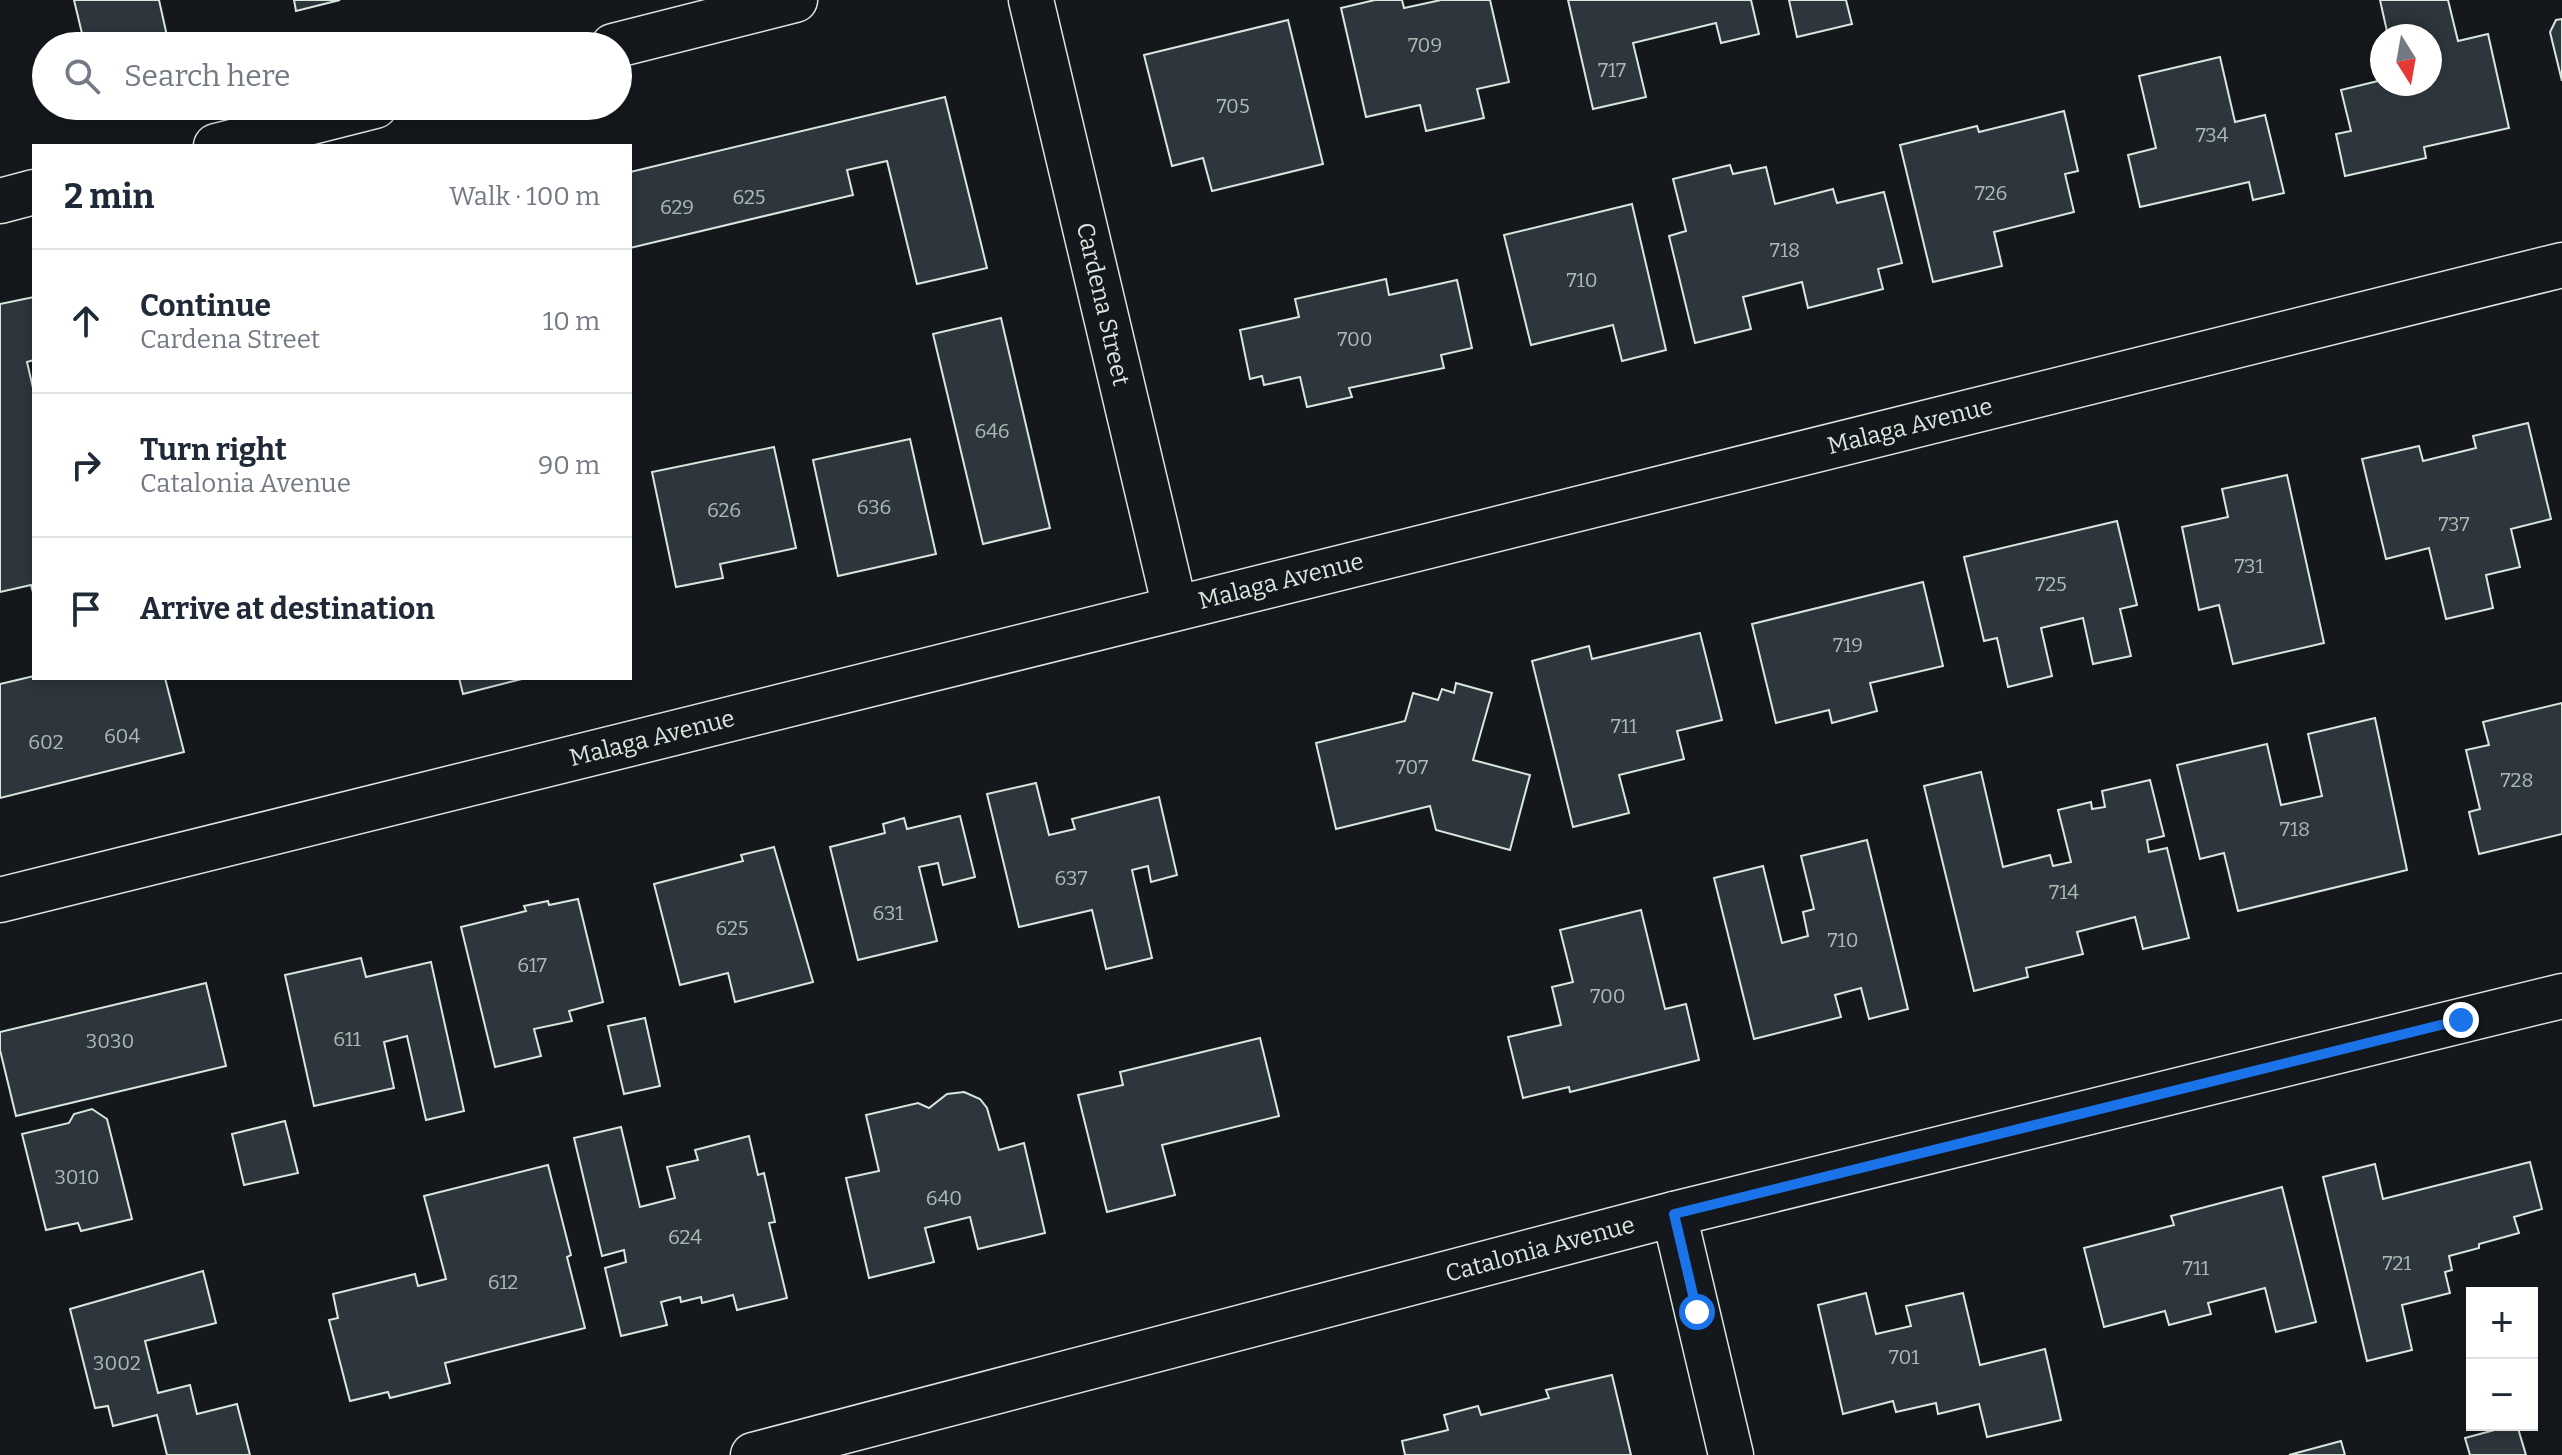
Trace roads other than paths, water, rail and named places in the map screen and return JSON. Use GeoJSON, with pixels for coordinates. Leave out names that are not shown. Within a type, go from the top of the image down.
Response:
{"type":"FeatureCollection","features":[{"type":"Feature","properties":{"kind":"street"},"geometry":{"type":"LineString","coordinates":[[632,41],[795,0]]}},
{"type":"Feature","properties":{"kind":"street","name":"Cardena Street"},"geometry":{"type":"LineString","coordinates":[[1031,0],[1175,608]]}},
{"type":"Feature","properties":{"kind":"street"},"geometry":{"type":"LineString","coordinates":[[224,144],[319,120]]}},
{"type":"Feature","properties":{"kind":"street"},"geometry":{"type":"LineString","coordinates":[[0,201],[32,193]]}},
{"type":"Feature","properties":{"kind":"street","name":"Malaga Avenue"},"geometry":{"type":"LineString","coordinates":[[0,900],[2562,265]]}},
{"type":"Feature","properties":{"kind":"street","name":"Catalonia Avenue"},"geometry":{"type":"LineString","coordinates":[[753,1455],[1674,1214],[2562,996]]}},
{"type":"Feature","properties":{"kind":"street"},"geometry":{"type":"LineString","coordinates":[[1674,1214],[1731,1455]]}}]}
